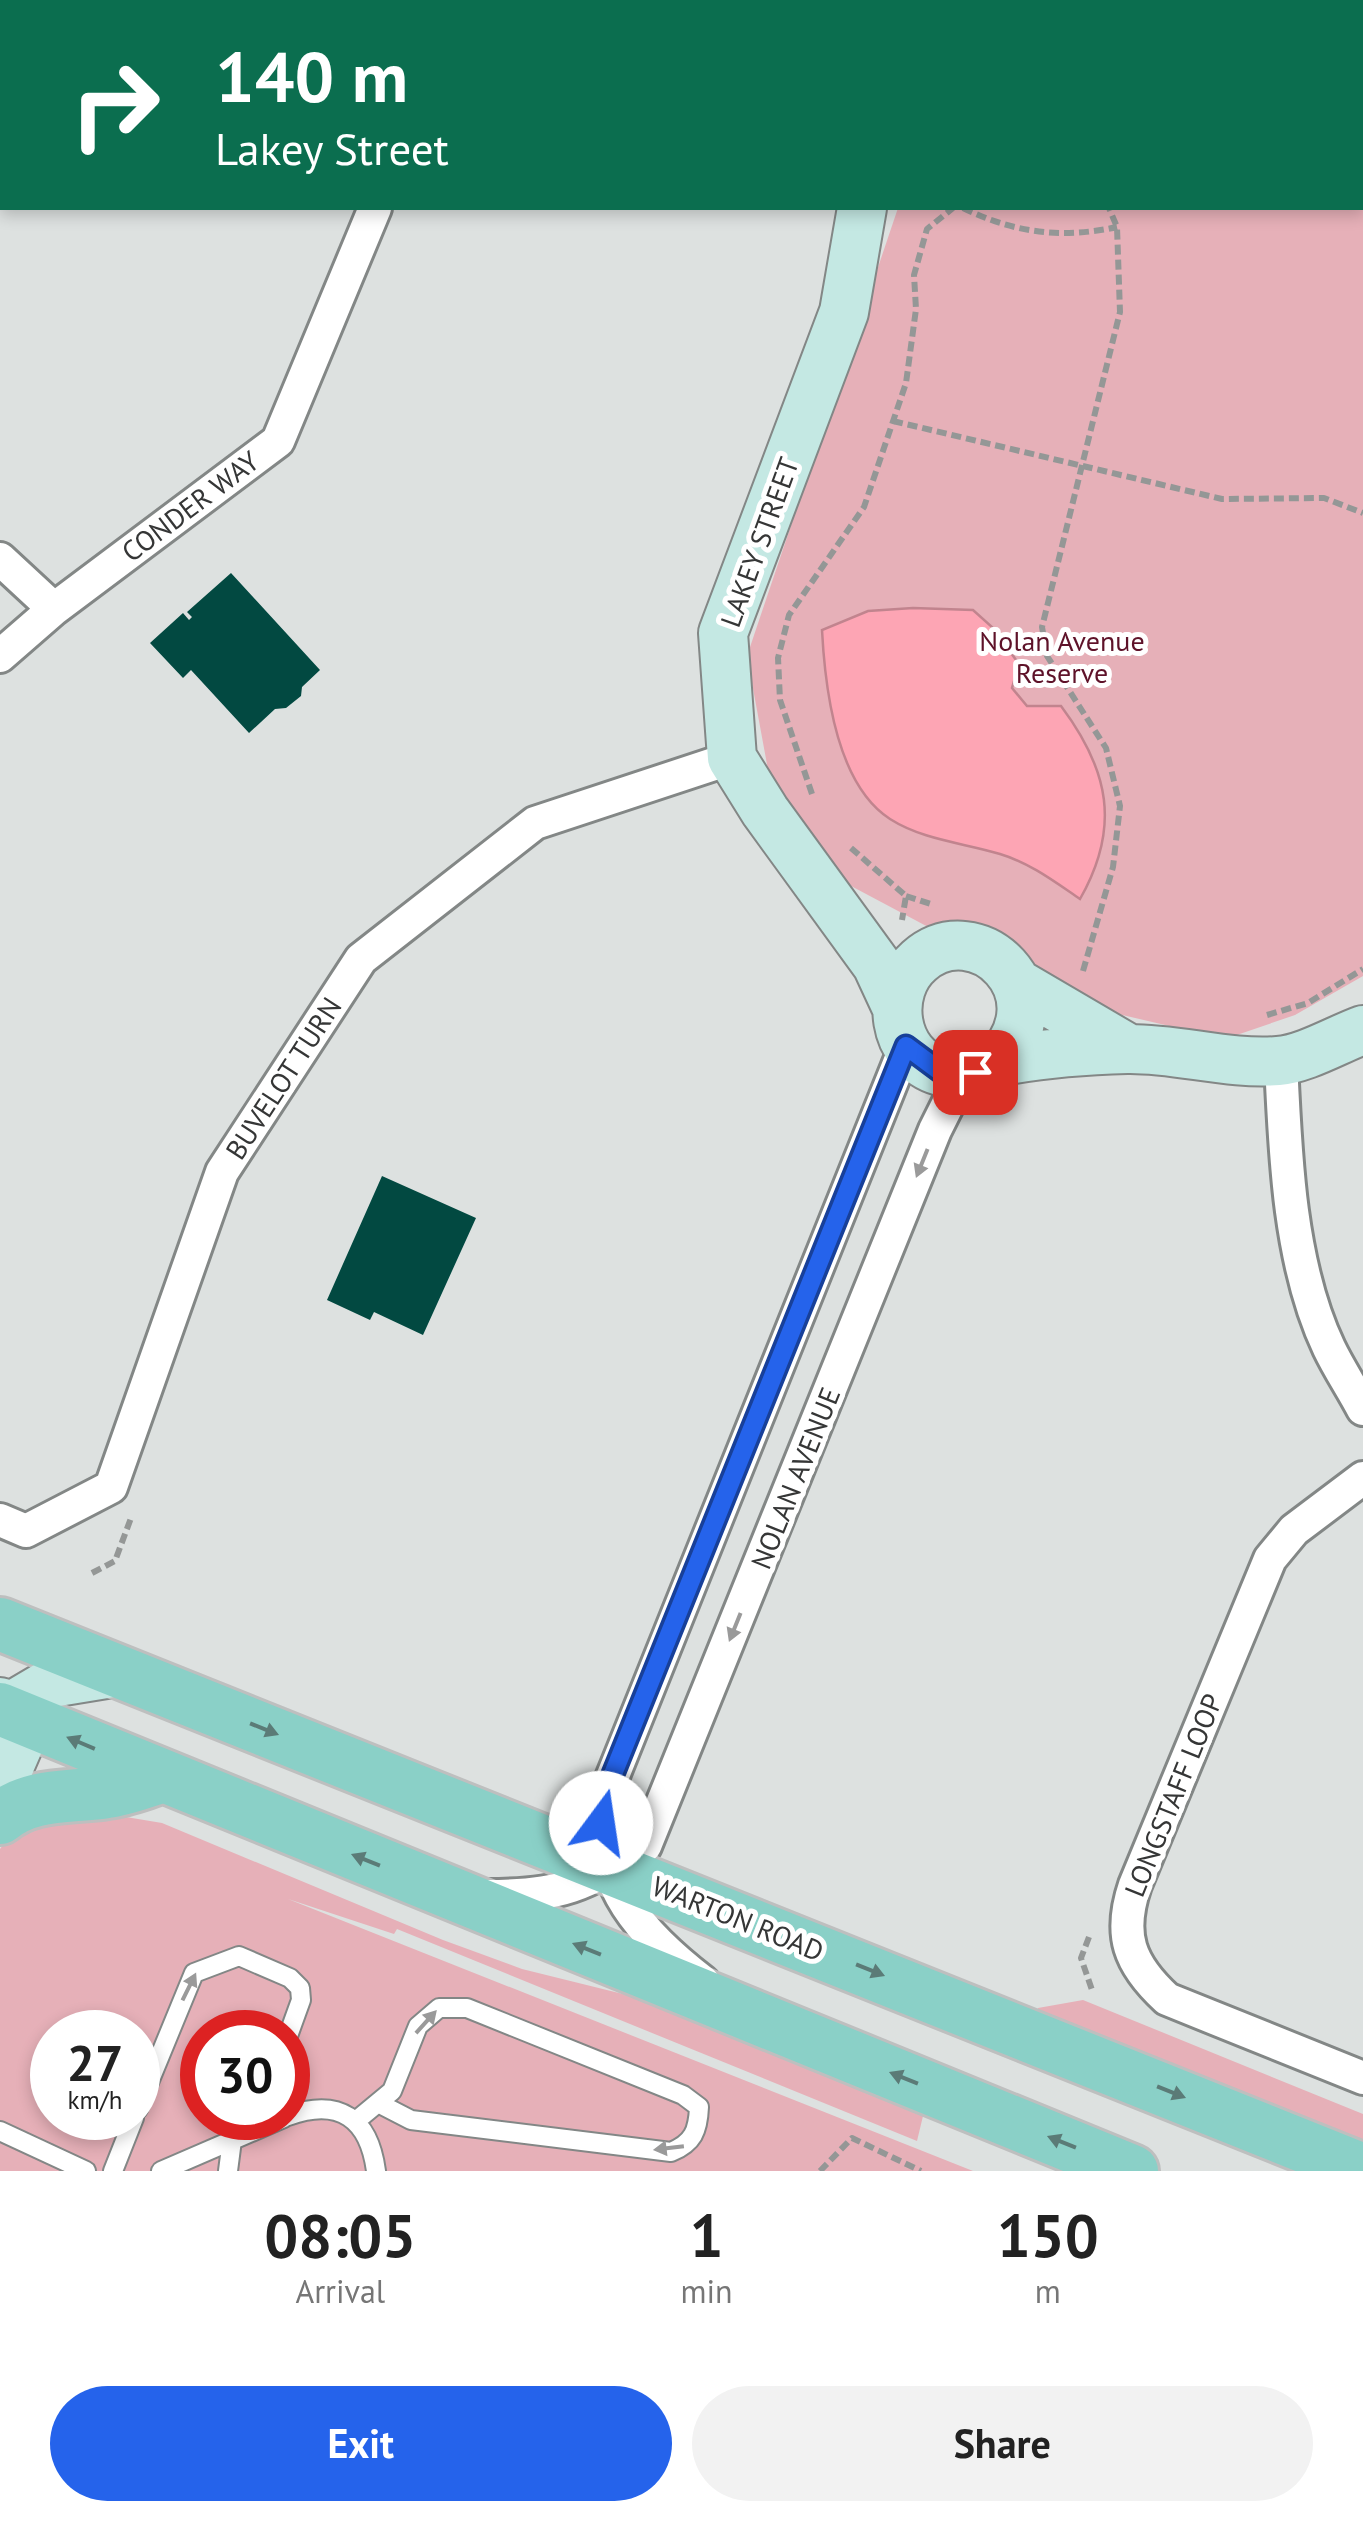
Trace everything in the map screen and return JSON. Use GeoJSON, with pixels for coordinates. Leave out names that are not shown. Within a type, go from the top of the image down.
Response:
{"type":"FeatureCollection","features":[{"type":"Feature","properties":{"kind":"main road","name":"WARTON ROAD"},"geometry":{"type":"LineString","coordinates":[[0,1624],[1363,2170]]}},
{"type":"Feature","properties":{"kind":"main road"},"geometry":{"type":"LineString","coordinates":[[1,1709],[1132,2171]]}},
{"type":"Feature","properties":{"kind":"main road"},"geometry":{"type":"LineString","coordinates":[[0,1818],[12,1808],[62,1793],[108,1792],[161,1777]]}},
{"type":"Feature","properties":{"kind":"street","name":"CONDER WAY"},"geometry":{"type":"LineString","coordinates":[[0,656],[54,609],[278,441],[374,210]]}},
{"type":"Feature","properties":{"kind":"street","name":"LAKEY STREET"},"geometry":{"type":"LineString","coordinates":[[862,210],[844,312],[723,633],[732,758],[765,812],[877,965],[901,1026]]}},
{"type":"Feature","properties":{"kind":"street"},"geometry":{"type":"LineString","coordinates":[[0,559],[54,609]]}},
{"type":"Feature","properties":{"kind":"street","name":"BUVELOT TURN"},"geometry":{"type":"LineString","coordinates":[[0,1520],[26,1531],[111,1488],[222,1172],[361,959],[535,823],[732,758]]}},
{"type":"Feature","properties":{"kind":"street"},"geometry":{"type":"LineString","coordinates":[[841,911],[902,913],[947,928],[965,946],[994,957],[1018,984],[1129,1049]]}},
{"type":"Feature","properties":{"kind":"street"},"geometry":{"type":"LineString","coordinates":[[742,2012],[637,1926],[611,1868],[601,1823],[611,1779],[901,1026],[901,984],[947,928]]}},
{"type":"Feature","properties":{"kind":"street"},"geometry":{"type":"LineString","coordinates":[[979,1068],[1011,1047],[1021,1028],[1023,1006],[1018,984]]}},
{"type":"Feature","properties":{"kind":"street"},"geometry":{"type":"LineString","coordinates":[[901,1026],[929,1066],[979,1068],[1129,1049],[1280,1062],[1363,1030]]}},
{"type":"Feature","properties":{"kind":"street"},"geometry":{"type":"LineString","coordinates":[[1280,1062],[1284,1153],[1298,1246],[1328,1345],[1363,1408]]}},
{"type":"Feature","properties":{"kind":"street","name":"NOLAN AVENUE"},"geometry":{"type":"LineString","coordinates":[[456,1896],[538,1897],[604,1876],[645,1846],[928,1148],[979,1068]]}},
{"type":"Feature","properties":{"kind":"street","name":"LONGSTAFF LOOP"},"geometry":{"type":"LineString","coordinates":[[1363,1478],[1294,1530],[1270,1560],[1135,1885],[1124,1938],[1144,1978],[1168,1999],[1363,2078]]}},
{"type":"Feature","properties":{"kind":"street"},"geometry":{"type":"LineString","coordinates":[[0,1788],[19,1744],[1,1709],[51,1683],[118,1672]]}},
{"type":"Feature","properties":{"kind":"lane"},"geometry":{"type":"LineString","coordinates":[[160,2056],[194,1973],[239,1956],[290,1978],[300,1988],[297,2010]]}},
{"type":"Feature","properties":{"kind":"lane"},"geometry":{"type":"LineString","coordinates":[[357,2120],[392,2091],[418,2026],[439,2008],[466,2008],[683,2094],[699,2107],[698,2128],[687,2146],[671,2152],[411,2120],[378,2103]]}},
{"type":"Feature","properties":{"kind":"lane"},"geometry":{"type":"LineString","coordinates":[[310,2114],[335,2110],[357,2120],[372,2145],[376,2171]]}},
{"type":"Feature","properties":{"kind":"lane"},"geometry":{"type":"LineString","coordinates":[[0,2131],[86,2171]]}},
{"type":"Feature","properties":{"kind":"lane"},"geometry":{"type":"LineString","coordinates":[[113,2171],[125,2140]]}},
{"type":"Feature","properties":{"kind":"lane"},"geometry":{"type":"LineString","coordinates":[[161,2171],[232,2140]]}},
{"type":"Feature","properties":{"kind":"lane"},"geometry":{"type":"LineString","coordinates":[[228,2171],[232,2140]]}},
{"type":"Feature","properties":{"kind":"path"},"geometry":{"type":"LineString","coordinates":[[813,797],[780,700],[778,658],[789,615],[864,507],[906,383],[916,310],[914,275],[927,229],[950,210]]}},
{"type":"Feature","properties":{"kind":"path"},"geometry":{"type":"LineString","coordinates":[[969,210],[1030,232],[1079,235],[1117,227]]}},
{"type":"Feature","properties":{"kind":"path"},"geometry":{"type":"LineString","coordinates":[[1083,972],[1113,868],[1120,806],[1106,748],[1047,656],[1042,628],[1120,312],[1117,227],[1111,210]]}},
{"type":"Feature","properties":{"kind":"path"},"geometry":{"type":"LineString","coordinates":[[893,421],[1222,499],[1324,498],[1363,513]]}},
{"type":"Feature","properties":{"kind":"path"},"geometry":{"type":"LineString","coordinates":[[841,838],[902,913],[947,928]]}},
{"type":"Feature","properties":{"kind":"path"},"geometry":{"type":"LineString","coordinates":[[1070,963],[1094,982]]}},
{"type":"Feature","properties":{"kind":"path"},"geometry":{"type":"LineString","coordinates":[[1253,1019],[1308,1002],[1363,969]]}},
{"type":"Feature","properties":{"kind":"path"},"geometry":{"type":"LineString","coordinates":[[92,1573],[115,1561],[134,1504]]}},
{"type":"Feature","properties":{"kind":"path"},"geometry":{"type":"LineString","coordinates":[[820,2171],[852,2138],[921,2171]]}},
{"type":"Feature","properties":{"kind":"green space","name":"Nolan Avenue Reserve"},"geometry":{"type":"Polygon","coordinates":[[[897,210],[1363,210],[1363,976],[1295,1015],[1225,1039],[1071,1003],[836,878],[771,786],[747,656],[897,210]]]}},
{"type":"Feature","properties":{"kind":"green space"},"geometry":{"type":"Polygon","coordinates":[[[90,1811],[162,1823],[443,1940],[522,1969],[631,1996],[923,2116],[917,2141],[397,1929],[394,1934],[288,1899],[973,2171],[0,2171],[0,1849],[14,1830],[90,1811]]]}},
{"type":"Feature","properties":{"kind":"green space"},"geometry":{"type":"Polygon","coordinates":[[[1083,2000],[1363,2114],[1363,2149],[1035,2014],[1038,2008],[1083,2000]]]}},
{"type":"Feature","properties":{"kind":"shaded area"},"geometry":{"type":"Polygon","coordinates":[[[973,610],[992,627],[1019,664],[1012,688],[1027,706],[1061,706],[1077,730],[1099,776],[1105,823],[1093,873],[1080,899],[1011,858],[903,826],[872,803],[857,783],[837,733],[826,679],[822,630],[868,611],[973,610]]]}},
{"type":"Feature","properties":{"kind":"building"},"geometry":{"type":"Polygon","coordinates":[[[231,573],[320,670],[302,687],[301,696],[286,708],[275,709],[249,733],[191,670],[183,678],[150,643],[183,613],[189,620],[192,617],[187,612],[231,573]]]}},
{"type":"Feature","properties":{"kind":"building"},"geometry":{"type":"Polygon","coordinates":[[[382,1176],[476,1218],[423,1335],[374,1312],[370,1320],[327,1300],[382,1176]]]}},
{"type":"Feature","properties":{"kind":"route"},"geometry":{"type":"LineString","coordinates":[[601,1823],[602,1803],[611,1779],[906,1046],[941,1072],[975,1072]]}}]}
